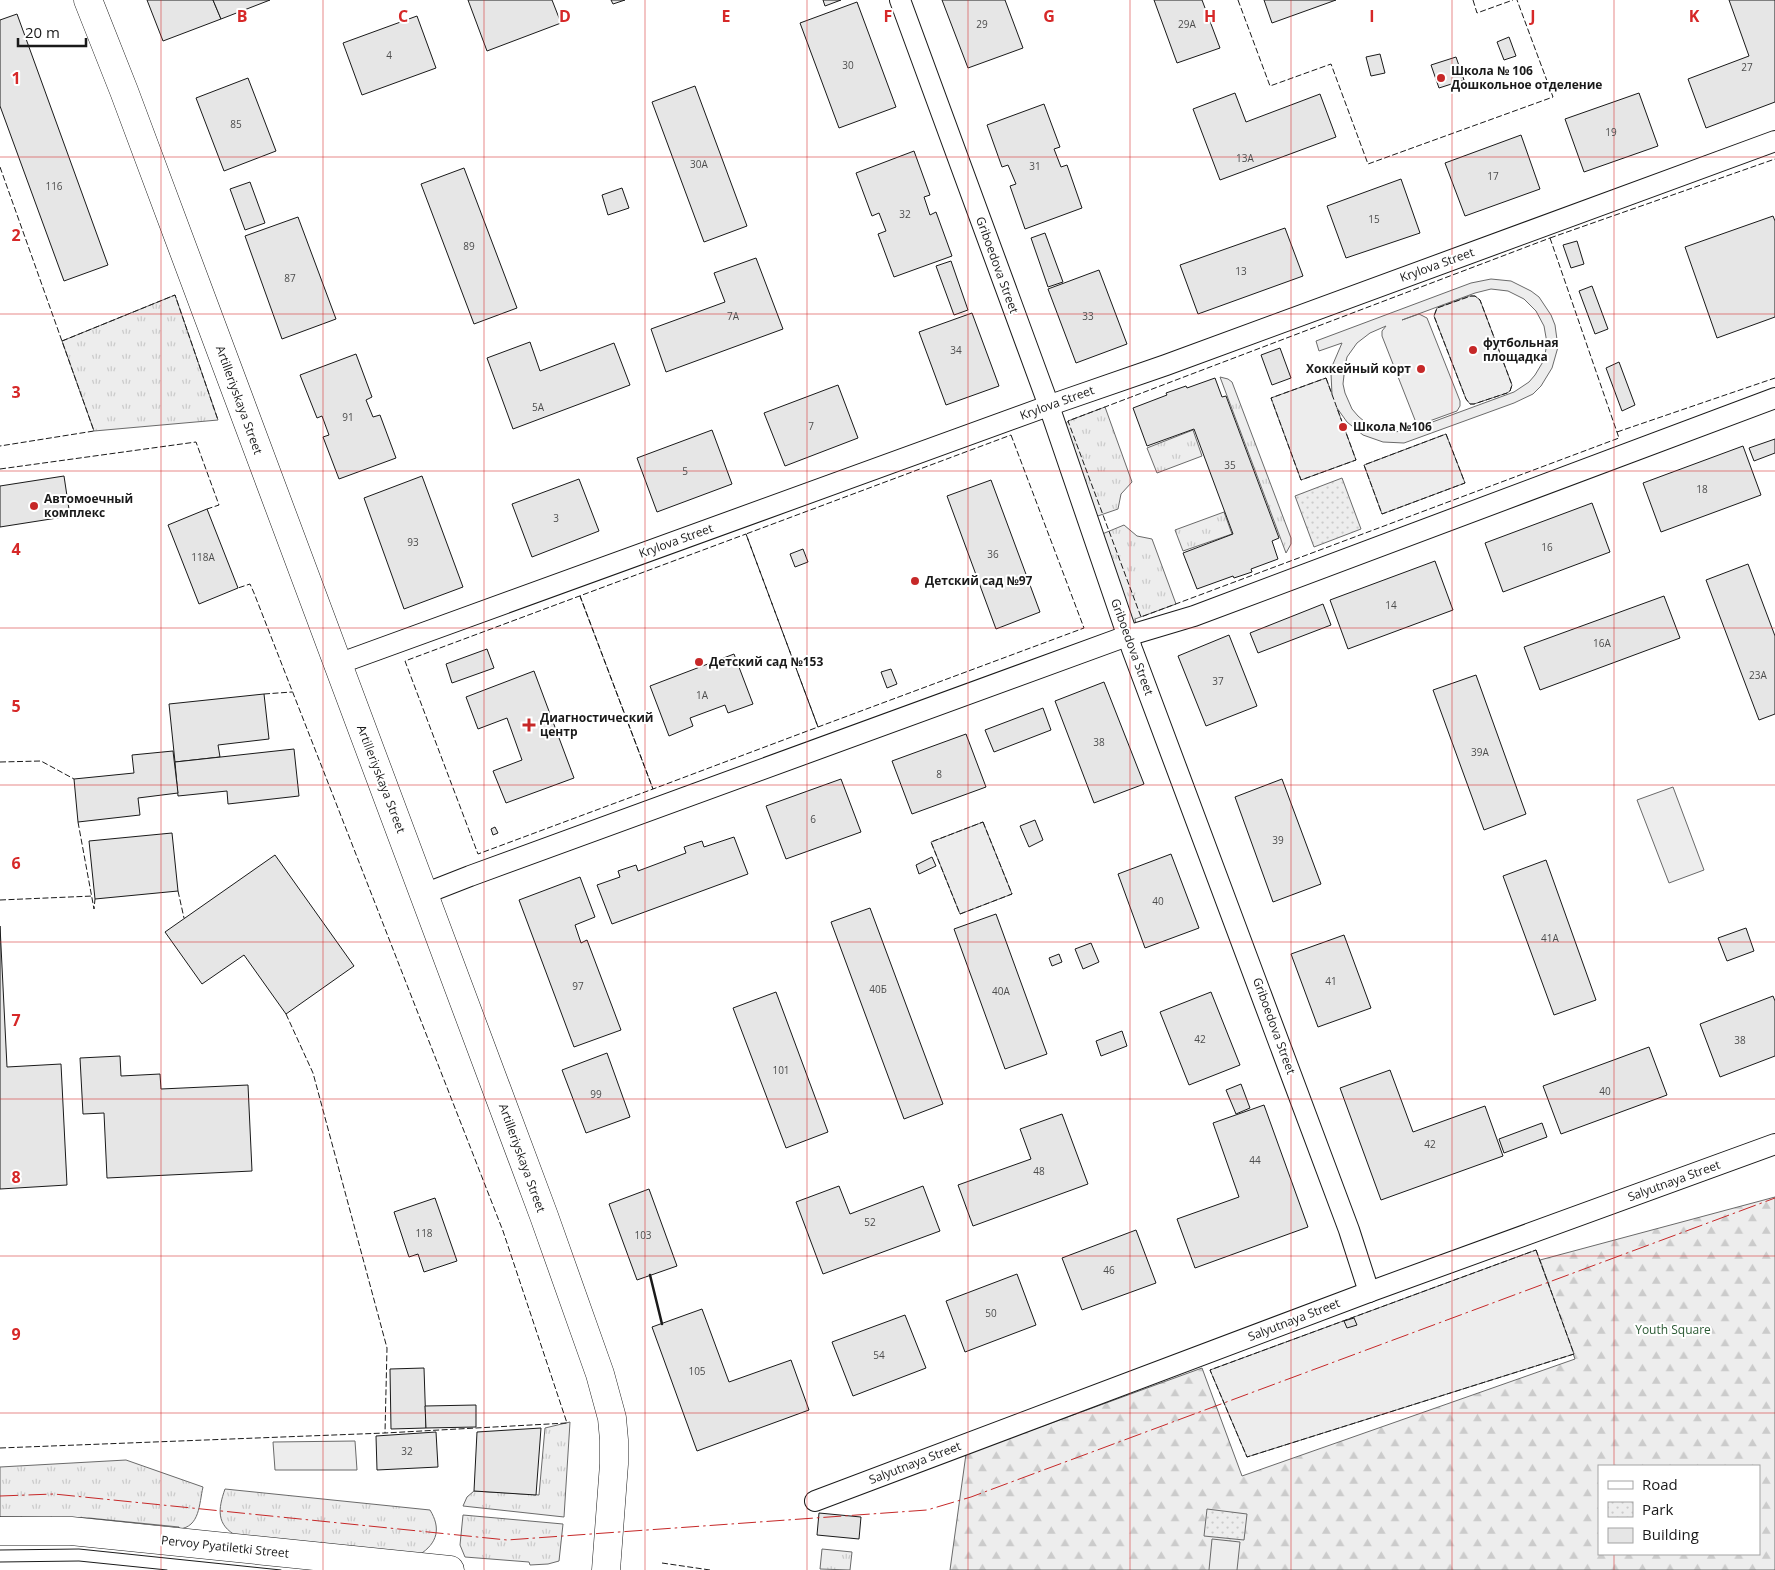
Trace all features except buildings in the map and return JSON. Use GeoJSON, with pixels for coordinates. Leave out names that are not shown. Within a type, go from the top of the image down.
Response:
{"type":"FeatureCollection","features":[{"type":"Feature","properties":{"kind":"street","name":"Artilleriyskaya Street"},"geometry":{"type":"LineString","coordinates":[[88,0],[124,91],[544,1216],[607,1396],[612,1418],[614,1464],[606,1570]]}},
{"type":"Feature","properties":{"kind":"street","name":"Griboedova Street"},"geometry":{"type":"LineString","coordinates":[[900,0],[1049,406],[1127,636],[1349,1230],[1369,1292]]}},
{"type":"Feature","properties":{"kind":"street","name":"Krylova Street"},"geometry":{"type":"LineString","coordinates":[[338,664],[1166,365],[1775,141]]}},
{"type":"Feature","properties":{"kind":"street"},"geometry":{"type":"LineString","coordinates":[[424,894],[1127,636],[1204,612],[1775,398]]}},
{"type":"Feature","properties":{"kind":"street","name":"Salyutnaya Street"},"geometry":{"type":"LineString","coordinates":[[815,1501],[1369,1292],[1775,1144]]}},
{"type":"Feature","properties":{"kind":"street","name":"Pervoy Pyatiletki Street"},"geometry":{"type":"LineString","coordinates":[[0,1531],[71,1531],[450,1570]]}},
{"type":"Feature","properties":{"kind":"green space"},"geometry":{"type":"Polygon","coordinates":[[[175,295],[218,420],[94,431],[62,341],[175,295]]]}},
{"type":"Feature","properties":{"kind":"green space"},"geometry":{"type":"Polygon","coordinates":[[[1220,377],[1232,382],[1291,538],[1291,544],[1286,553],[1220,377]]]}},
{"type":"Feature","properties":{"kind":"green space"},"geometry":{"type":"Polygon","coordinates":[[[1105,407],[1132,482],[1121,494],[1118,509],[1089,519],[1058,435],[1068,421],[1105,407]]]}},
{"type":"Feature","properties":{"kind":"green space"},"geometry":{"type":"Polygon","coordinates":[[[1193,430],[1202,456],[1157,473],[1147,448],[1193,430]]]}},
{"type":"Feature","properties":{"kind":"green space"},"geometry":{"type":"Polygon","coordinates":[[[1342,478],[1361,529],[1314,547],[1295,496],[1342,478]]]}},
{"type":"Feature","properties":{"kind":"green space"},"geometry":{"type":"Polygon","coordinates":[[[1224,512],[1232,534],[1183,551],[1175,530],[1224,512]]]}},
{"type":"Feature","properties":{"kind":"green space"},"geometry":{"type":"Polygon","coordinates":[[[1124,525],[1137,536],[1152,539],[1176,604],[1135,619],[1136,625],[1126,621],[1095,537],[1124,525]]]}},
{"type":"Feature","properties":{"kind":"green space","name":"Youth Square"},"geometry":{"type":"Polygon","coordinates":[[[1775,1197],[1775,1570],[950,1570],[966,1454],[1202,1368],[1242,1476],[1575,1359],[1540,1260],[1775,1197]]]}},
{"type":"Feature","properties":{"kind":"green space"},"geometry":{"type":"Polygon","coordinates":[[[570,1422],[564,1517],[463,1506],[467,1497],[474,1491],[539,1495],[545,1428],[570,1422]]]}},
{"type":"Feature","properties":{"kind":"green space"},"geometry":{"type":"Polygon","coordinates":[[[126,1460],[203,1487],[197,1514],[191,1524],[179,1529],[179,1527],[89,1518],[0,1517],[0,1467],[126,1460]]]}},
{"type":"Feature","properties":{"kind":"green space"},"geometry":{"type":"Polygon","coordinates":[[[225,1489],[430,1510],[436,1523],[436,1535],[430,1545],[419,1555],[237,1536],[230,1532],[222,1522],[220,1510],[225,1489]]]}},
{"type":"Feature","properties":{"kind":"green space"},"geometry":{"type":"Polygon","coordinates":[[[1207,1509],[1247,1514],[1244,1540],[1204,1536],[1207,1509]]]}},
{"type":"Feature","properties":{"kind":"green space"},"geometry":{"type":"Polygon","coordinates":[[[463,1515],[563,1524],[559,1561],[530,1565],[529,1562],[465,1557],[460,1545],[463,1515]]]}},
{"type":"Feature","properties":{"kind":"green space"},"geometry":{"type":"Polygon","coordinates":[[[822,1549],[852,1552],[850,1570],[820,1569],[822,1549]]]}},
{"type":"Feature","properties":{"kind":"shaded area"},"geometry":{"type":"Polygon","coordinates":[[[1491,279],[1511,281],[1539,297],[1555,325],[1558,347],[1552,368],[1541,386],[1533,394],[1514,403],[1404,443],[1383,442],[1363,435],[1347,422],[1337,408],[1356,460],[1301,480],[1271,398],[1326,378],[1332,394],[1331,374],[1342,343],[1319,351],[1316,341],[1471,283],[1491,279]],[[1491,289],[1475,293],[1402,320],[1419,314],[1427,318],[1460,401],[1457,411],[1424,423],[1418,423],[1415,420],[1382,336],[1382,331],[1386,326],[1370,333],[1357,343],[1347,357],[1343,384],[1352,409],[1365,422],[1381,430],[1390,432],[1408,431],[1514,392],[1529,382],[1544,360],[1547,343],[1544,326],[1536,311],[1524,299],[1508,291],[1491,289]]]}},
{"type":"Feature","properties":{"kind":"shaded area","name":"футбольная площадка"},"geometry":{"type":"Polygon","coordinates":[[[1469,296],[1475,296],[1480,300],[1512,385],[1507,393],[1474,404],[1470,404],[1466,399],[1434,316],[1437,308],[1469,296]]]}},
{"type":"Feature","properties":{"kind":"shaded area"},"geometry":{"type":"Polygon","coordinates":[[[1446,434],[1465,483],[1382,514],[1364,465],[1446,434]]]}},
{"type":"Feature","properties":{"kind":"shaded area"},"geometry":{"type":"Polygon","coordinates":[[[1673,787],[1704,870],[1669,883],[1637,800],[1673,787]]]}},
{"type":"Feature","properties":{"kind":"shaded area"},"geometry":{"type":"Polygon","coordinates":[[[983,822],[1012,894],[960,914],[931,842],[983,822]]]}},
{"type":"Feature","properties":{"kind":"shaded area"},"geometry":{"type":"Polygon","coordinates":[[[1536,1250],[1574,1354],[1247,1457],[1210,1370],[1536,1250]]]}},
{"type":"Feature","properties":{"kind":"shaded area"},"geometry":{"type":"Polygon","coordinates":[[[355,1441],[357,1470],[275,1470],[273,1442],[355,1441]]]}},
{"type":"Feature","properties":{"kind":"shaded area"},"geometry":{"type":"Polygon","coordinates":[[[1212,1539],[1240,1542],[1237,1570],[1209,1570],[1212,1539]]]}},
{"type":"Feature","properties":{"kind":"tram line"},"geometry":{"type":"LineString","coordinates":[[0,1550],[79,1549],[281,1570]]}},
{"type":"Feature","properties":{"kind":"tram line"},"geometry":{"type":"LineString","coordinates":[[0,1562],[79,1561],[167,1570]]}},
{"type":"Feature","properties":{"kind":"fence"},"geometry":{"type":"LineString","coordinates":[[1238,0],[1270,86],[1331,64],[1368,164],[1553,97],[1517,0]]}},
{"type":"Feature","properties":{"kind":"fence"},"geometry":{"type":"LineString","coordinates":[[1473,0],[1477,13],[1513,0]]}},
{"type":"Feature","properties":{"kind":"fence"},"geometry":{"type":"LineString","coordinates":[[1550,238],[1775,159]]}},
{"type":"Feature","properties":{"kind":"fence"},"geometry":{"type":"LineString","coordinates":[[0,167],[94,431],[0,446]]}},
{"type":"Feature","properties":{"kind":"fence"},"geometry":{"type":"LineString","coordinates":[[1550,238],[1619,438],[1141,617],[1068,421],[1550,238]]}},
{"type":"Feature","properties":{"kind":"fence"},"geometry":{"type":"LineString","coordinates":[[62,341],[175,295],[218,420]]}},
{"type":"Feature","properties":{"kind":"fence"},"geometry":{"type":"LineString","coordinates":[[1471,296],[1475,296],[1480,300],[1512,385],[1507,393],[1474,404],[1470,404],[1466,399],[1434,316],[1437,308],[1471,296]]}},
{"type":"Feature","properties":{"kind":"fence"},"geometry":{"type":"LineString","coordinates":[[1326,378],[1356,460],[1301,480],[1271,398],[1326,378]]}},
{"type":"Feature","properties":{"kind":"fence"},"geometry":{"type":"LineString","coordinates":[[1617,432],[1775,378]]}},
{"type":"Feature","properties":{"kind":"fence"},"geometry":{"type":"LineString","coordinates":[[1446,434],[1465,483],[1382,514],[1364,465],[1446,434]]}},
{"type":"Feature","properties":{"kind":"fence"},"geometry":{"type":"LineString","coordinates":[[1011,435],[1084,628],[818,727],[746,534],[1011,435]]}},
{"type":"Feature","properties":{"kind":"fence"},"geometry":{"type":"LineString","coordinates":[[0,469],[196,442],[219,505],[207,509]]}},
{"type":"Feature","properties":{"kind":"fence"},"geometry":{"type":"LineString","coordinates":[[580,596],[653,789],[478,854],[405,661],[746,534],[818,727],[653,789],[580,596]]}},
{"type":"Feature","properties":{"kind":"fence"},"geometry":{"type":"LineString","coordinates":[[0,1448],[385,1433],[567,1423],[503,1231],[254,593],[250,584],[238,588]]}},
{"type":"Feature","properties":{"kind":"fence"},"geometry":{"type":"LineString","coordinates":[[264,694],[292,692]]}},
{"type":"Feature","properties":{"kind":"fence"},"geometry":{"type":"LineString","coordinates":[[0,762],[41,761],[74,779]]}},
{"type":"Feature","properties":{"kind":"fence"},"geometry":{"type":"LineString","coordinates":[[78,822],[94,909],[95,899]]}},
{"type":"Feature","properties":{"kind":"fence"},"geometry":{"type":"LineString","coordinates":[[983,822],[1012,894],[960,914],[931,842],[983,822]]}},
{"type":"Feature","properties":{"kind":"fence"},"geometry":{"type":"LineString","coordinates":[[178,891],[184,918]]}},
{"type":"Feature","properties":{"kind":"fence"},"geometry":{"type":"LineString","coordinates":[[0,900],[93,896]]}},
{"type":"Feature","properties":{"kind":"fence"},"geometry":{"type":"LineString","coordinates":[[286,1014],[313,1073],[387,1348],[385,1433]]}},
{"type":"Feature","properties":{"kind":"fence"},"geometry":{"type":"LineString","coordinates":[[1536,1250],[1574,1354],[1247,1457],[1210,1370],[1536,1250]]}},
{"type":"Feature","properties":{"kind":"fence"},"geometry":{"type":"LineString","coordinates":[[662,1563],[710,1570]]}},
{"type":"Feature","properties":{"kind":"wall"},"geometry":{"type":"LineString","coordinates":[[650,1275],[662,1324]]}},
{"type":"Feature","properties":{"kind":"power"},"geometry":{"type":"LineString","coordinates":[[0,1496],[54,1494],[507,1540],[927,1510],[971,1497],[1775,1198]]}},
{"type":"Feature","properties":{"kind":"place","name":"Школа № 106 Дошкольное отделение"},"geometry":{"type":"Point","coordinates":[1441,78]}},
{"type":"Feature","properties":{"kind":"place","name":"футбольная площадка"},"geometry":{"type":"Point","coordinates":[1473,350]}},
{"type":"Feature","properties":{"kind":"place","name":"Хоккейный корт"},"geometry":{"type":"Point","coordinates":[1421,369]}},
{"type":"Feature","properties":{"kind":"place","name":"Школа №106"},"geometry":{"type":"Point","coordinates":[1343,427]}},
{"type":"Feature","properties":{"kind":"place","name":"Автомоечный комплекс"},"geometry":{"type":"Point","coordinates":[34,506]}},
{"type":"Feature","properties":{"kind":"place","name":"Детский сад №97"},"geometry":{"type":"Point","coordinates":[915,581]}},
{"type":"Feature","properties":{"kind":"place","name":"Детский сад №153"},"geometry":{"type":"Point","coordinates":[699,662]}},
{"type":"Feature","properties":{"kind":"place","name":"Диагностический центр"},"geometry":{"type":"Point","coordinates":[529,725]}}]}
